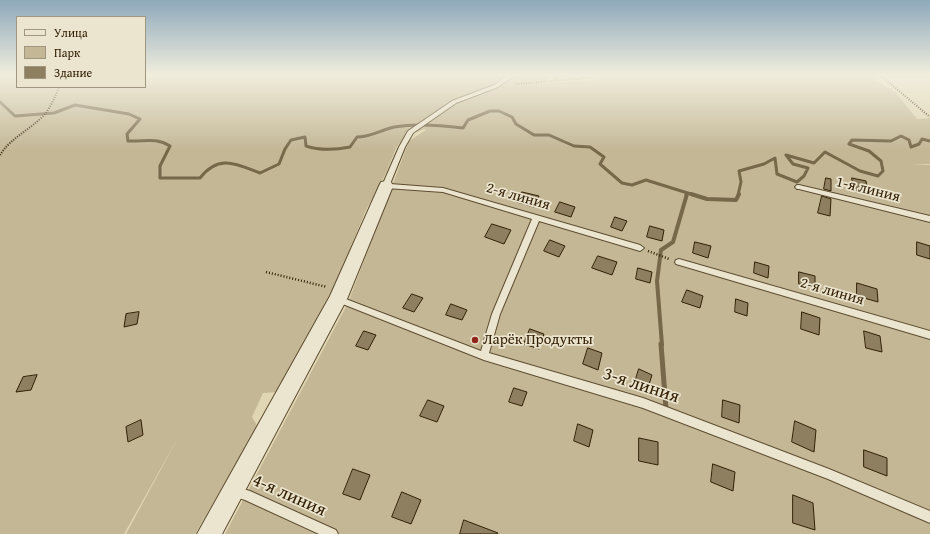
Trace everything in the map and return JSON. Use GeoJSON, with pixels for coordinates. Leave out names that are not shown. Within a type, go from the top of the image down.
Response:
{"type":"FeatureCollection","features":[{"type":"Feature","properties":{"kind":"street"},"geometry":{"type":"LineString","coordinates":[[209,534],[339,295],[386,186]]}},
{"type":"Feature","properties":{"kind":"lane"},"geometry":{"type":"LineString","coordinates":[[386,186],[402,147],[410,132],[454,102],[459,100]]}},
{"type":"Feature","properties":{"kind":"lane","name":"2-я линия"},"geometry":{"type":"LineString","coordinates":[[386,186],[442,190],[640,248]]}},
{"type":"Feature","properties":{"kind":"lane","name":"1-я линия"},"geometry":{"type":"LineString","coordinates":[[799,187],[930,219]]}},
{"type":"Feature","properties":{"kind":"lane"},"geometry":{"type":"LineString","coordinates":[[484,356],[496,314],[537,217]]}},
{"type":"Feature","properties":{"kind":"lane","name":"2-я линия"},"geometry":{"type":"LineString","coordinates":[[679,262],[930,335]]}},
{"type":"Feature","properties":{"kind":"lane","name":"3-я линия"},"geometry":{"type":"LineString","coordinates":[[339,295],[484,356],[643,403],[829,474],[930,517]]}},
{"type":"Feature","properties":{"kind":"lane","name":"4-я линия"},"geometry":{"type":"LineString","coordinates":[[232,491],[246,495],[332,534]]}},
{"type":"Feature","properties":{"kind":"path"},"geometry":{"type":"LineString","coordinates":[[0,155],[4,148],[40,118],[54,100]]}},
{"type":"Feature","properties":{"kind":"path"},"geometry":{"type":"LineString","coordinates":[[910,100],[930,117]]}},
{"type":"Feature","properties":{"kind":"path"},"geometry":{"type":"LineString","coordinates":[[657,255],[663,257]]}},
{"type":"Feature","properties":{"kind":"path"},"geometry":{"type":"LineString","coordinates":[[266,272],[339,295]]}},
{"type":"Feature","properties":{"kind":"green space"},"geometry":{"type":"Polygon","coordinates":[[[0,100],[902,100],[917,119],[930,118],[930,164],[911,164],[930,165],[930,534],[225,534],[348,303],[409,141],[426,130],[424,129],[404,137],[396,148],[386,173],[365,212],[332,294],[277,392],[263,393],[252,417],[258,427],[195,534],[126,534],[180,434],[124,534],[0,534],[0,100]]]}},
{"type":"Feature","properties":{"kind":"building"},"geometry":{"type":"Polygon","coordinates":[[[826,178],[831,179],[831,191],[824,189],[826,178]]]}},
{"type":"Feature","properties":{"kind":"building"},"geometry":{"type":"Polygon","coordinates":[[[852,178],[866,181],[868,193],[854,190],[852,178]]]}},
{"type":"Feature","properties":{"kind":"building"},"geometry":{"type":"Polygon","coordinates":[[[522,192],[539,196],[534,207],[517,202],[522,192]]]}},
{"type":"Feature","properties":{"kind":"building"},"geometry":{"type":"Polygon","coordinates":[[[822,196],[831,199],[830,216],[818,213],[822,196]]]}},
{"type":"Feature","properties":{"kind":"building"},"geometry":{"type":"Polygon","coordinates":[[[560,202],[575,207],[571,217],[555,212],[560,202]]]}},
{"type":"Feature","properties":{"kind":"building"},"geometry":{"type":"Polygon","coordinates":[[[615,217],[627,221],[622,231],[611,227],[615,217]]]}},
{"type":"Feature","properties":{"kind":"building"},"geometry":{"type":"Polygon","coordinates":[[[492,224],[511,230],[504,244],[485,237],[492,224]]]}},
{"type":"Feature","properties":{"kind":"building"},"geometry":{"type":"Polygon","coordinates":[[[650,226],[664,230],[662,241],[647,237],[650,226]]]}},
{"type":"Feature","properties":{"kind":"building"},"geometry":{"type":"Polygon","coordinates":[[[550,240],[565,246],[559,257],[544,251],[550,240]]]}},
{"type":"Feature","properties":{"kind":"building"},"geometry":{"type":"Polygon","coordinates":[[[695,242],[711,246],[708,258],[693,253],[695,242]]]}},
{"type":"Feature","properties":{"kind":"building"},"geometry":{"type":"Polygon","coordinates":[[[917,242],[930,246],[930,259],[917,255],[917,242]]]}},
{"type":"Feature","properties":{"kind":"building"},"geometry":{"type":"Polygon","coordinates":[[[598,256],[617,262],[612,275],[592,268],[598,256]]]}},
{"type":"Feature","properties":{"kind":"building"},"geometry":{"type":"Polygon","coordinates":[[[755,262],[769,266],[768,278],[754,273],[755,262]]]}},
{"type":"Feature","properties":{"kind":"building"},"geometry":{"type":"Polygon","coordinates":[[[638,268],[652,272],[650,283],[636,279],[638,268]]]}},
{"type":"Feature","properties":{"kind":"building"},"geometry":{"type":"Polygon","coordinates":[[[799,272],[815,276],[815,289],[799,284],[799,272]]]}},
{"type":"Feature","properties":{"kind":"building"},"geometry":{"type":"Polygon","coordinates":[[[857,283],[877,289],[878,302],[857,296],[857,283]]]}},
{"type":"Feature","properties":{"kind":"building"},"geometry":{"type":"Polygon","coordinates":[[[687,290],[703,296],[700,308],[682,302],[687,290]]]}},
{"type":"Feature","properties":{"kind":"building"},"geometry":{"type":"Polygon","coordinates":[[[412,294],[423,298],[414,312],[403,308],[412,294]]]}},
{"type":"Feature","properties":{"kind":"building"},"geometry":{"type":"Polygon","coordinates":[[[736,299],[748,303],[747,316],[735,312],[736,299]]]}},
{"type":"Feature","properties":{"kind":"building"},"geometry":{"type":"Polygon","coordinates":[[[451,304],[467,310],[462,320],[446,315],[451,304]]]}},
{"type":"Feature","properties":{"kind":"building"},"geometry":{"type":"Polygon","coordinates":[[[139,312],[137,324],[124,327],[126,314],[139,312]]]}},
{"type":"Feature","properties":{"kind":"building"},"geometry":{"type":"Polygon","coordinates":[[[802,312],[820,318],[819,335],[801,329],[802,312]]]}},
{"type":"Feature","properties":{"kind":"building"},"geometry":{"type":"Polygon","coordinates":[[[530,329],[544,334],[539,349],[524,344],[530,329]]]}},
{"type":"Feature","properties":{"kind":"building"},"geometry":{"type":"Polygon","coordinates":[[[364,331],[376,335],[368,350],[356,346],[364,331]]]}},
{"type":"Feature","properties":{"kind":"building"},"geometry":{"type":"Polygon","coordinates":[[[864,331],[880,336],[882,352],[866,348],[864,331]]]}},
{"type":"Feature","properties":{"kind":"building"},"geometry":{"type":"Polygon","coordinates":[[[588,348],[602,353],[598,370],[583,364],[588,348]]]}},
{"type":"Feature","properties":{"kind":"building"},"geometry":{"type":"Polygon","coordinates":[[[639,369],[652,375],[648,388],[635,382],[639,369]]]}},
{"type":"Feature","properties":{"kind":"building"},"geometry":{"type":"Polygon","coordinates":[[[37,375],[31,390],[16,392],[23,377],[37,375]]]}},
{"type":"Feature","properties":{"kind":"building"},"geometry":{"type":"Polygon","coordinates":[[[514,388],[527,392],[522,406],[509,402],[514,388]]]}},
{"type":"Feature","properties":{"kind":"building"},"geometry":{"type":"Polygon","coordinates":[[[428,400],[444,406],[437,422],[420,416],[428,400]]]}},
{"type":"Feature","properties":{"kind":"building"},"geometry":{"type":"Polygon","coordinates":[[[723,400],[740,405],[739,423],[722,417],[723,400]]]}},
{"type":"Feature","properties":{"kind":"building"},"geometry":{"type":"Polygon","coordinates":[[[141,420],[143,435],[128,442],[126,427],[141,420]]]}},
{"type":"Feature","properties":{"kind":"building"},"geometry":{"type":"Polygon","coordinates":[[[795,421],[816,430],[814,452],[792,442],[795,421]]]}},
{"type":"Feature","properties":{"kind":"building"},"geometry":{"type":"Polygon","coordinates":[[[578,424],[593,430],[589,447],[574,441],[578,424]]]}},
{"type":"Feature","properties":{"kind":"building"},"geometry":{"type":"Polygon","coordinates":[[[639,438],[658,442],[658,465],[639,461],[639,438]]]}},
{"type":"Feature","properties":{"kind":"building"},"geometry":{"type":"Polygon","coordinates":[[[864,450],[887,458],[887,476],[864,467],[864,450]]]}},
{"type":"Feature","properties":{"kind":"building"},"geometry":{"type":"Polygon","coordinates":[[[713,464],[735,472],[733,491],[711,482],[713,464]]]}},
{"type":"Feature","properties":{"kind":"building"},"geometry":{"type":"Polygon","coordinates":[[[353,469],[370,475],[360,500],[343,494],[353,469]]]}},
{"type":"Feature","properties":{"kind":"building"},"geometry":{"type":"Polygon","coordinates":[[[402,492],[421,500],[411,524],[392,517],[402,492]]]}},
{"type":"Feature","properties":{"kind":"building"},"geometry":{"type":"Polygon","coordinates":[[[793,495],[813,503],[815,530],[793,523],[793,495]]]}},
{"type":"Feature","properties":{"kind":"building"},"geometry":{"type":"Polygon","coordinates":[[[464,520],[498,533],[460,534],[464,520]]]}},
{"type":"Feature","properties":{"kind":"waterway"},"geometry":{"type":"LineString","coordinates":[[0,102],[15,116],[54,113],[75,105],[129,114],[140,119],[127,134],[128,141],[155,141],[165,143],[170,146],[160,166],[160,178],[200,178],[207,171],[221,163],[235,164],[260,173],[279,164],[285,149],[291,140],[305,137],[306,146],[328,150],[339,149],[350,147],[357,137],[366,136],[394,127],[428,125],[463,128],[468,120],[490,111],[499,111],[512,117],[516,124],[534,135],[549,135],[574,146],[590,147],[604,157],[600,164],[622,183],[632,185],[646,180],[694,195]]}},
{"type":"Feature","properties":{"kind":"waterway"},"geometry":{"type":"LineString","coordinates":[[738,195],[741,182],[739,171],[764,164],[775,158],[777,174],[797,182],[804,176],[808,168],[793,164],[786,155],[814,163],[825,152],[860,171],[878,176],[883,171],[881,161],[869,151],[849,144],[852,140],[891,141],[901,136],[909,140],[911,147],[919,144],[922,139],[930,141]]}},
{"type":"Feature","properties":{"kind":"waterway"},"geometry":{"type":"LineString","coordinates":[[662,345],[657,281],[661,250],[673,242],[687,194]]}},
{"type":"Feature","properties":{"kind":"waterway"},"geometry":{"type":"LineString","coordinates":[[691,194],[707,199],[736,200],[739,194]]}},
{"type":"Feature","properties":{"kind":"waterway"},"geometry":{"type":"LineString","coordinates":[[661,344],[666,409]]}},
{"type":"Feature","properties":{"kind":"place","name":"Ларёк Продукты"},"geometry":{"type":"Point","coordinates":[475,340]}}]}
